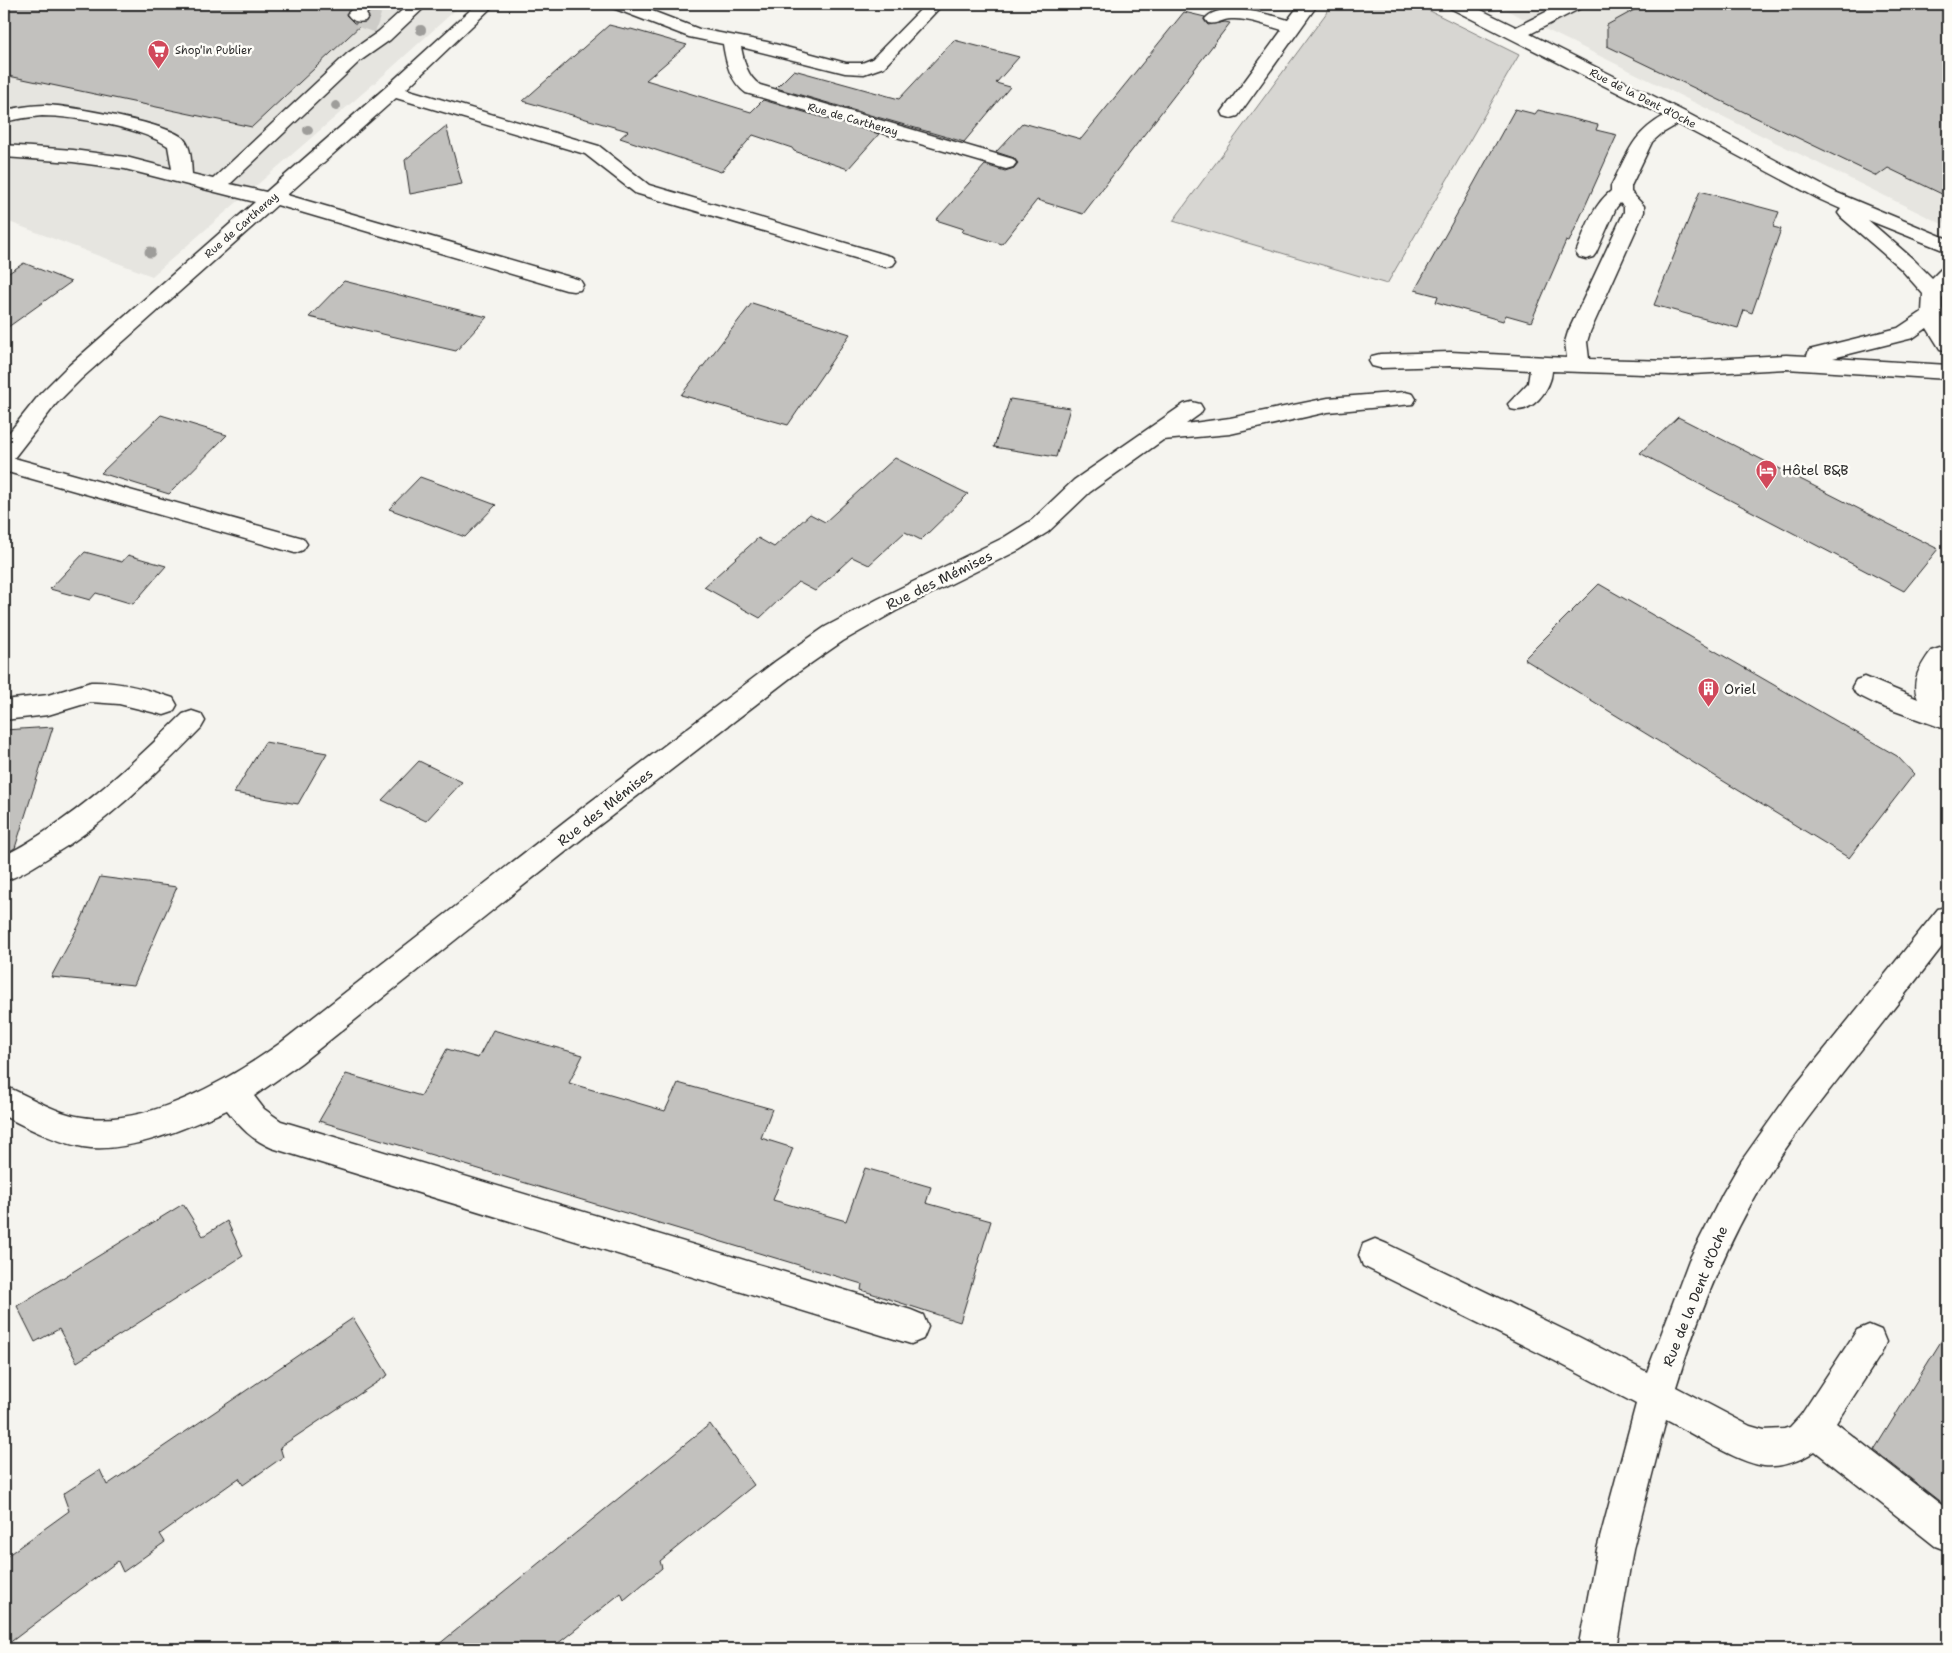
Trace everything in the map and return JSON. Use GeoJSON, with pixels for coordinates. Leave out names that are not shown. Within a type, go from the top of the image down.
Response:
{"type":"FeatureCollection","features":[{"type":"Feature","properties":{"kind":"street"},"geometry":{"type":"LineString","coordinates":[[217,186],[387,26],[419,4]]}},
{"type":"Feature","properties":{"kind":"street","name":"Rue de Cartheray"},"geometry":{"type":"LineString","coordinates":[[4,454],[48,399],[73,374],[393,91],[487,4]]}},
{"type":"Feature","properties":{"kind":"street"},"geometry":{"type":"LineString","coordinates":[[619,4],[695,33],[767,48],[845,68],[864,69],[878,62],[935,4]]}},
{"type":"Feature","properties":{"kind":"street"},"geometry":{"type":"LineString","coordinates":[[1231,112],[1309,4]]}},
{"type":"Feature","properties":{"kind":"street","name":"Rue de la Dent d'Oche"},"geometry":{"type":"LineString","coordinates":[[1456,4],[1678,116],[1828,196],[1948,246]]}},
{"type":"Feature","properties":{"kind":"street"},"geometry":{"type":"LineString","coordinates":[[1517,34],[1575,4]]}},
{"type":"Feature","properties":{"kind":"street"},"geometry":{"type":"LineString","coordinates":[[1214,19],[1231,13],[1292,27]]}},
{"type":"Feature","properties":{"kind":"street","name":"Rue de Cartheray"},"geometry":{"type":"LineString","coordinates":[[731,42],[739,75],[746,85],[753,89],[1006,163]]}},
{"type":"Feature","properties":{"kind":"street"},"geometry":{"type":"LineString","coordinates":[[393,91],[592,150],[642,189],[886,262]]}},
{"type":"Feature","properties":{"kind":"street"},"geometry":{"type":"LineString","coordinates":[[4,116],[36,111],[52,111],[114,122],[160,134],[176,143],[179,149],[183,176]]}},
{"type":"Feature","properties":{"kind":"street"},"geometry":{"type":"LineString","coordinates":[[1579,366],[1576,342],[1579,332],[1634,212],[1634,206],[1621,193],[1621,186],[1644,140],[1654,130],[1678,116]]}},
{"type":"Feature","properties":{"kind":"street"},"geometry":{"type":"LineString","coordinates":[[4,151],[115,161],[183,176],[271,199],[573,285]]}},
{"type":"Feature","properties":{"kind":"street"},"geometry":{"type":"LineString","coordinates":[[1586,253],[1607,205],[1621,193]]}},
{"type":"Feature","properties":{"kind":"street","name":"Rue de la Dent d'Oche"},"geometry":{"type":"LineString","coordinates":[[1828,196],[1907,264],[1933,292]]}},
{"type":"Feature","properties":{"kind":"street"},"geometry":{"type":"LineString","coordinates":[[1948,274],[1941,280],[1933,292],[1931,303],[1932,315],[1938,330],[1948,344]]}},
{"type":"Feature","properties":{"kind":"street"},"geometry":{"type":"LineString","coordinates":[[1786,362],[1890,338],[1905,332],[1932,315]]}},
{"type":"Feature","properties":{"kind":"street"},"geometry":{"type":"LineString","coordinates":[[1380,361],[1451,359],[1579,366],[1674,368],[1786,362],[1948,372]]}},
{"type":"Feature","properties":{"kind":"street"},"geometry":{"type":"LineString","coordinates":[[1519,404],[1539,385],[1542,371],[1540,364]]}},
{"type":"Feature","properties":{"kind":"street"},"geometry":{"type":"LineString","coordinates":[[1159,433],[1195,431],[1230,426],[1328,405],[1405,399]]}},
{"type":"Feature","properties":{"kind":"street","name":"Rue des Mémises"},"geometry":{"type":"LineString","coordinates":[[4,1100],[56,1125],[81,1133],[111,1133],[204,1108],[233,1093],[265,1074],[412,956],[784,668],[842,630],[887,605],[1011,544],[1040,526],[1082,486],[1192,409]]}},
{"type":"Feature","properties":{"kind":"street"},"geometry":{"type":"LineString","coordinates":[[4,463],[295,544]]}},
{"type":"Feature","properties":{"kind":"street"},"geometry":{"type":"LineString","coordinates":[[1940,658],[1928,677],[1927,687],[1930,696],[1948,718]]}},
{"type":"Feature","properties":{"kind":"street"},"geometry":{"type":"LineString","coordinates":[[1865,687],[1887,698],[1948,718]]}},
{"type":"Feature","properties":{"kind":"street"},"geometry":{"type":"LineString","coordinates":[[4,710],[36,708],[56,704],[73,696],[90,692],[107,692],[164,705]]}},
{"type":"Feature","properties":{"kind":"street"},"geometry":{"type":"LineString","coordinates":[[4,870],[65,834],[92,814],[116,794],[192,721]]}},
{"type":"Feature","properties":{"kind":"street","name":"Rue de la Dent d'Oche"},"geometry":{"type":"LineString","coordinates":[[1597,1649],[1602,1612],[1621,1523],[1655,1396],[1696,1283],[1723,1224],[1753,1170],[1786,1122],[1948,918]]}},
{"type":"Feature","properties":{"kind":"street"},"geometry":{"type":"LineString","coordinates":[[233,1093],[253,1120],[272,1133],[911,1327]]}},
{"type":"Feature","properties":{"kind":"street"},"geometry":{"type":"LineString","coordinates":[[1375,1255],[1567,1349],[1743,1441],[1764,1448],[1784,1448],[1802,1440],[1813,1427],[1869,1342]]}},
{"type":"Feature","properties":{"kind":"street"},"geometry":{"type":"LineString","coordinates":[[1813,1427],[1948,1533]]}},
{"type":"Feature","properties":{"kind":"shaded area","name":"Shop'in Publier"},"geometry":{"type":"Polygon","coordinates":[[[4,4],[462,4],[386,73],[152,276],[4,220],[4,4]]]}},
{"type":"Feature","properties":{"kind":"shaded area"},"geometry":{"type":"Polygon","coordinates":[[[1333,4],[1416,4],[1519,55],[1387,284],[1173,221],[1333,4]]]}},
{"type":"Feature","properties":{"kind":"shaded area"},"geometry":{"type":"Polygon","coordinates":[[[1494,4],[1948,4],[1948,222],[1940,223],[1494,4]]]}},
{"type":"Feature","properties":{"kind":"building","name":"Shop'in Publier"},"geometry":{"type":"Polygon","coordinates":[[[4,4],[355,4],[346,15],[354,23],[363,23],[252,127],[4,75],[4,4]]]}},
{"type":"Feature","properties":{"kind":"building"},"geometry":{"type":"Polygon","coordinates":[[[1645,4],[1948,4],[1948,197],[1888,168],[1877,176],[1607,46],[1607,25],[1645,4]]]}},
{"type":"Feature","properties":{"kind":"building"},"geometry":{"type":"Polygon","coordinates":[[[1184,12],[1205,17],[1204,20],[1208,25],[1230,23],[1083,214],[1037,200],[1002,244],[962,232],[964,229],[936,220],[985,165],[1005,171],[1014,168],[1018,163],[1014,158],[996,152],[1023,123],[1081,139],[1184,12]]]}},
{"type":"Feature","properties":{"kind":"building"},"geometry":{"type":"Polygon","coordinates":[[[609,25],[631,29],[687,45],[646,80],[751,112],[763,100],[879,134],[848,169],[753,135],[721,172],[620,138],[628,131],[523,101],[609,25]]]}},
{"type":"Feature","properties":{"kind":"building"},"geometry":{"type":"Polygon","coordinates":[[[954,40],[1019,57],[996,83],[1010,87],[964,142],[776,88],[794,70],[899,99],[954,40]]]}},
{"type":"Feature","properties":{"kind":"building"},"geometry":{"type":"Polygon","coordinates":[[[1515,109],[1535,114],[1538,110],[1598,125],[1596,130],[1617,135],[1569,242],[1566,241],[1531,322],[1506,315],[1503,321],[1436,302],[1438,296],[1415,290],[1515,109]]]}},
{"type":"Feature","properties":{"kind":"building"},"geometry":{"type":"Polygon","coordinates":[[[446,126],[462,184],[410,194],[405,160],[446,126]]]}},
{"type":"Feature","properties":{"kind":"building"},"geometry":{"type":"Polygon","coordinates":[[[1700,191],[1779,212],[1773,227],[1781,229],[1752,313],[1744,310],[1738,328],[1654,305],[1700,191]]]}},
{"type":"Feature","properties":{"kind":"building"},"geometry":{"type":"Polygon","coordinates":[[[24,263],[71,282],[4,330],[4,276],[24,263]]]}},
{"type":"Feature","properties":{"kind":"building"},"geometry":{"type":"Polygon","coordinates":[[[344,281],[487,317],[456,351],[309,317],[344,281]]]}},
{"type":"Feature","properties":{"kind":"building"},"geometry":{"type":"Polygon","coordinates":[[[752,303],[850,334],[788,425],[681,395],[752,303]]]}},
{"type":"Feature","properties":{"kind":"building"},"geometry":{"type":"Polygon","coordinates":[[[1010,399],[1070,408],[1056,457],[994,447],[1010,399]]]}},
{"type":"Feature","properties":{"kind":"building"},"geometry":{"type":"Polygon","coordinates":[[[161,415],[227,435],[169,494],[101,473],[161,415]]]}},
{"type":"Feature","properties":{"kind":"building","name":"Hôtel B&B"},"geometry":{"type":"Polygon","coordinates":[[[1678,417],[1938,549],[1904,591],[1640,453],[1678,417]]]}},
{"type":"Feature","properties":{"kind":"building"},"geometry":{"type":"Polygon","coordinates":[[[895,458],[968,494],[921,540],[905,532],[869,565],[852,557],[815,591],[798,582],[760,618],[704,587],[758,538],[774,547],[810,514],[825,522],[895,458]]]}},
{"type":"Feature","properties":{"kind":"building"},"geometry":{"type":"Polygon","coordinates":[[[420,477],[496,505],[465,537],[389,509],[420,477]]]}},
{"type":"Feature","properties":{"kind":"building"},"geometry":{"type":"Polygon","coordinates":[[[85,552],[122,562],[128,555],[166,566],[133,604],[96,593],[90,600],[50,589],[85,552]]]}},
{"type":"Feature","properties":{"kind":"building","name":"Oriel"},"geometry":{"type":"Polygon","coordinates":[[[1599,584],[1897,756],[1914,774],[1849,858],[1524,659],[1599,584]]]}},
{"type":"Feature","properties":{"kind":"building"},"geometry":{"type":"Polygon","coordinates":[[[53,727],[15,848],[4,854],[4,730],[53,727]]]}},
{"type":"Feature","properties":{"kind":"building"},"geometry":{"type":"Polygon","coordinates":[[[265,742],[327,753],[298,804],[234,793],[265,742]]]}},
{"type":"Feature","properties":{"kind":"building"},"geometry":{"type":"Polygon","coordinates":[[[419,761],[462,782],[426,821],[382,800],[419,761]]]}},
{"type":"Feature","properties":{"kind":"building"},"geometry":{"type":"Polygon","coordinates":[[[100,877],[177,887],[134,985],[51,977],[79,925],[100,877]]]}},
{"type":"Feature","properties":{"kind":"building"},"geometry":{"type":"Polygon","coordinates":[[[493,1030],[583,1055],[569,1083],[665,1111],[678,1083],[772,1109],[761,1138],[793,1148],[773,1200],[846,1221],[865,1168],[931,1187],[926,1203],[991,1221],[960,1322],[861,1290],[862,1284],[319,1121],[346,1074],[421,1096],[447,1049],[478,1058],[493,1030]]]}},
{"type":"Feature","properties":{"kind":"building"},"geometry":{"type":"Polygon","coordinates":[[[183,1204],[203,1236],[227,1221],[243,1256],[77,1362],[59,1329],[35,1342],[17,1306],[183,1204]]]}},
{"type":"Feature","properties":{"kind":"building"},"geometry":{"type":"Polygon","coordinates":[[[353,1318],[388,1375],[280,1447],[283,1457],[243,1485],[239,1478],[160,1534],[165,1542],[123,1572],[118,1561],[4,1647],[4,1558],[69,1511],[63,1494],[100,1470],[107,1485],[353,1318]]]}},
{"type":"Feature","properties":{"kind":"building"},"geometry":{"type":"Polygon","coordinates":[[[1948,1330],[1948,1508],[1874,1450],[1948,1330]]]}},
{"type":"Feature","properties":{"kind":"building"},"geometry":{"type":"Polygon","coordinates":[[[710,1424],[754,1485],[660,1561],[662,1568],[624,1600],[621,1593],[551,1649],[433,1649],[710,1424]]]}},
{"type":"Feature","properties":{"kind":"tunnel"},"geometry":{"type":"LineString","coordinates":[[359,17],[381,24]]}},
{"type":"Feature","properties":{"kind":"place","name":"Shop'in Publier"},"geometry":{"type":"Point","coordinates":[159,69]}},
{"type":"Feature","properties":{"kind":"place","name":"Hôtel B&B"},"geometry":{"type":"Point","coordinates":[1766,489]}},
{"type":"Feature","properties":{"kind":"place","name":"Oriel"},"geometry":{"type":"Point","coordinates":[1708,708]}}]}
